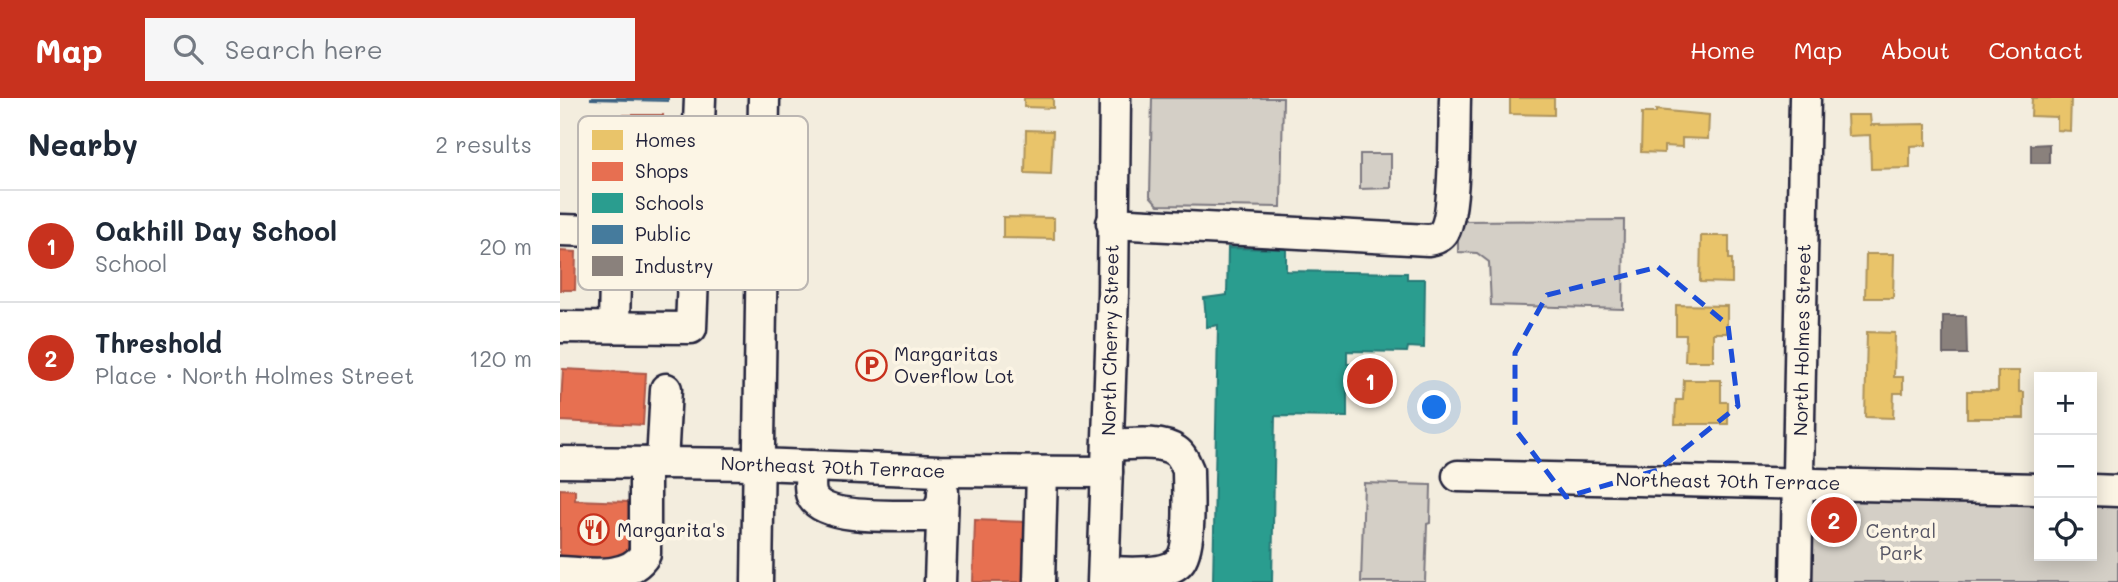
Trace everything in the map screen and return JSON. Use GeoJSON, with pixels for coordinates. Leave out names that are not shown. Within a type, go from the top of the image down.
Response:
{"type":"FeatureCollection","features":[{"type":"Feature","properties":{"kind":"street"},"geometry":{"type":"LineString","coordinates":[[699,116],[700,98]]}},
{"type":"Feature","properties":{"kind":"street"},"geometry":{"type":"LineString","coordinates":[[764,98],[764,116]]}},
{"type":"Feature","properties":{"kind":"street","name":"North Cherry Street"},"geometry":{"type":"LineString","coordinates":[[1103,577],[1114,244],[1112,223],[1115,98]]}},
{"type":"Feature","properties":{"kind":"street"},"geometry":{"type":"LineString","coordinates":[[1112,223],[1429,240],[1440,236],[1448,220],[1455,98]]}},
{"type":"Feature","properties":{"kind":"street","name":"North Holmes Street"},"geometry":{"type":"LineString","coordinates":[[1796,582],[1805,98]]}},
{"type":"Feature","properties":{"kind":"street"},"geometry":{"type":"LineString","coordinates":[[560,230],[578,231]]}},
{"type":"Feature","properties":{"kind":"street"},"geometry":{"type":"LineString","coordinates":[[614,327],[615,290]]}},
{"type":"Feature","properties":{"kind":"street"},"geometry":{"type":"LineString","coordinates":[[560,327],[691,328],[692,290]]}},
{"type":"Feature","properties":{"kind":"street"},"geometry":{"type":"LineString","coordinates":[[757,582],[760,290]]}},
{"type":"Feature","properties":{"kind":"street"},"geometry":{"type":"LineString","coordinates":[[560,572],[612,573],[641,561],[645,554],[654,463],[666,389]]}},
{"type":"Feature","properties":{"kind":"street","name":"Northeast 70th Terrace"},"geometry":{"type":"LineString","coordinates":[[560,462],[758,464],[1042,472],[1107,459],[1157,445],[1175,450],[1184,459],[1188,470],[1186,550],[1179,562],[1168,569],[1103,577]]}},
{"type":"Feature","properties":{"kind":"street"},"geometry":{"type":"LineString","coordinates":[[811,466],[811,493],[817,503],[841,513],[929,516],[936,513],[941,504]]}},
{"type":"Feature","properties":{"kind":"street"},"geometry":{"type":"LineString","coordinates":[[940,582],[943,471]]}},
{"type":"Feature","properties":{"kind":"street"},"geometry":{"type":"LineString","coordinates":[[1039,582],[1042,472]]}},
{"type":"Feature","properties":{"kind":"street","name":"Northeast 70th Terrace"},"geometry":{"type":"LineString","coordinates":[[1458,476],[2034,489]]}},
{"type":"Feature","properties":{"kind":"street"},"geometry":{"type":"LineString","coordinates":[[2097,490],[2118,491]]}},
{"type":"Feature","properties":{"kind":"highlighted area"},"geometry":{"type":"Polygon","coordinates":[[[1658,267],[1728,325],[1738,406],[1658,470],[1566,497],[1515,429],[1515,353],[1547,295],[1658,267]]]}},
{"type":"Feature","properties":{"kind":"green space"},"geometry":{"type":"Polygon","coordinates":[[[1152,98],[1283,98],[1281,207],[1158,205],[1150,196],[1152,98]]]}},
{"type":"Feature","properties":{"kind":"green space"},"geometry":{"type":"Polygon","coordinates":[[[1360,154],[1391,154],[1391,188],[1360,189],[1360,154]]]}},
{"type":"Feature","properties":{"kind":"green space"},"geometry":{"type":"Polygon","coordinates":[[[1624,220],[1623,309],[1491,305],[1489,262],[1477,253],[1458,252],[1458,221],[1624,220]]]}},
{"type":"Feature","properties":{"kind":"green space"},"geometry":{"type":"Polygon","coordinates":[[[1364,483],[1431,485],[1425,582],[1361,582],[1364,483]]]}},
{"type":"Feature","properties":{"kind":"green space","name":"Central Park"},"geometry":{"type":"Polygon","coordinates":[[[1814,500],[2034,505],[2034,561],[2097,561],[2097,506],[2118,507],[2118,582],[1812,582],[1814,500]]]}},
{"type":"Feature","properties":{"kind":"building: Homes"},"geometry":{"type":"Polygon","coordinates":[[[1024,98],[1053,98],[1053,108],[1024,107],[1024,98]]]}},
{"type":"Feature","properties":{"kind":"building: Homes"},"geometry":{"type":"Polygon","coordinates":[[[1510,98],[1554,98],[1554,115],[1510,114],[1510,98]]]}},
{"type":"Feature","properties":{"kind":"building: Homes"},"geometry":{"type":"Polygon","coordinates":[[[2032,98],[2071,98],[2070,131],[2057,130],[2057,117],[2031,116],[2032,98]]]}},
{"type":"Feature","properties":{"kind":"building: Homes"},"geometry":{"type":"Polygon","coordinates":[[[1656,110],[1709,115],[1708,139],[1682,138],[1682,147],[1664,146],[1664,153],[1641,152],[1642,113],[1656,113],[1656,110]]]}},
{"type":"Feature","properties":{"kind":"building: Homes"},"geometry":{"type":"Polygon","coordinates":[[[1847,115],[1870,115],[1871,125],[1926,124],[1926,145],[1910,146],[1910,168],[1871,169],[1870,135],[1848,136],[1847,115]]]}},
{"type":"Feature","properties":{"kind":"building: Homes"},"geometry":{"type":"Polygon","coordinates":[[[1026,130],[1053,131],[1051,174],[1025,173],[1026,130]]]}},
{"type":"Feature","properties":{"kind":"building: Homes"},"geometry":{"type":"Polygon","coordinates":[[[1003,217],[1054,218],[1054,239],[1003,238],[1003,217]]]}},
{"type":"Feature","properties":{"kind":"building: Homes"},"geometry":{"type":"Polygon","coordinates":[[[1701,236],[1729,236],[1732,283],[1700,282],[1701,236]]]}},
{"type":"Feature","properties":{"kind":"building: Homes"},"geometry":{"type":"Polygon","coordinates":[[[1866,254],[1894,254],[1893,298],[1865,298],[1866,254]]]}},
{"type":"Feature","properties":{"kind":"building: Homes"},"geometry":{"type":"Polygon","coordinates":[[[1676,305],[1727,306],[1727,333],[1713,333],[1713,361],[1685,361],[1686,335],[1676,335],[1676,305]]]}},
{"type":"Feature","properties":{"kind":"building: Homes"},"geometry":{"type":"Polygon","coordinates":[[[1867,332],[1895,333],[1894,377],[1903,377],[1903,393],[1894,393],[1893,418],[1865,417],[1867,332]]]}},
{"type":"Feature","properties":{"kind":"building: Homes"},"geometry":{"type":"Polygon","coordinates":[[[1998,371],[2019,371],[2019,392],[2024,392],[2024,418],[1967,418],[1967,391],[1998,391],[1998,371]]]}},
{"type":"Feature","properties":{"kind":"building: Homes"},"geometry":{"type":"Polygon","coordinates":[[[1684,380],[1721,380],[1721,402],[1728,402],[1728,424],[1675,424],[1676,400],[1683,400],[1684,380]]]}},
{"type":"Feature","properties":{"kind":"building: Shops"},"geometry":{"type":"Polygon","coordinates":[[[618,115],[663,115],[663,116],[618,115]]]}},
{"type":"Feature","properties":{"kind":"building: Shops"},"geometry":{"type":"Polygon","coordinates":[[[560,251],[576,252],[575,290],[560,290],[560,251]]]}},
{"type":"Feature","properties":{"kind":"building: Shops"},"geometry":{"type":"Polygon","coordinates":[[[563,369],[646,373],[643,425],[560,421],[563,369]]]}},
{"type":"Feature","properties":{"kind":"building: Shops","name":"Margarita's"},"geometry":{"type":"Polygon","coordinates":[[[560,489],[575,490],[575,500],[629,502],[628,560],[560,557],[560,489]]]}},
{"type":"Feature","properties":{"kind":"building: Shops"},"geometry":{"type":"Polygon","coordinates":[[[975,520],[1026,522],[1024,582],[973,582],[975,520]]]}},
{"type":"Feature","properties":{"kind":"building: Schools"},"geometry":{"type":"Polygon","coordinates":[[[1228,248],[1286,249],[1286,271],[1407,273],[1407,279],[1425,279],[1424,348],[1408,347],[1407,352],[1347,351],[1347,364],[1359,364],[1359,383],[1347,383],[1347,417],[1275,416],[1272,582],[1213,582],[1218,325],[1207,327],[1204,298],[1227,295],[1228,248]]]}},
{"type":"Feature","properties":{"kind":"building: Public"},"geometry":{"type":"Polygon","coordinates":[[[668,98],[668,101],[591,99],[668,98]]]}},
{"type":"Feature","properties":{"kind":"building: Industry"},"geometry":{"type":"Polygon","coordinates":[[[2049,144],[2049,163],[2031,163],[2031,145],[2049,144]]]}},
{"type":"Feature","properties":{"kind":"building: Industry"},"geometry":{"type":"Polygon","coordinates":[[[1943,316],[1966,316],[1967,354],[1943,354],[1943,316]]]}},
{"type":"Feature","properties":{"kind":"place","name":"Margaritas Overflow Lot"},"geometry":{"type":"Point","coordinates":[871,365]}},
{"type":"Feature","properties":{"kind":"place","name":"Oakhill Day School"},"geometry":{"type":"Point","coordinates":[1370,381]}},
{"type":"Feature","properties":{"kind":"place","name":"Threshold"},"geometry":{"type":"Point","coordinates":[1834,520]}},
{"type":"Feature","properties":{"kind":"place","name":"Margarita's"},"geometry":{"type":"Point","coordinates":[594,530]}}]}
